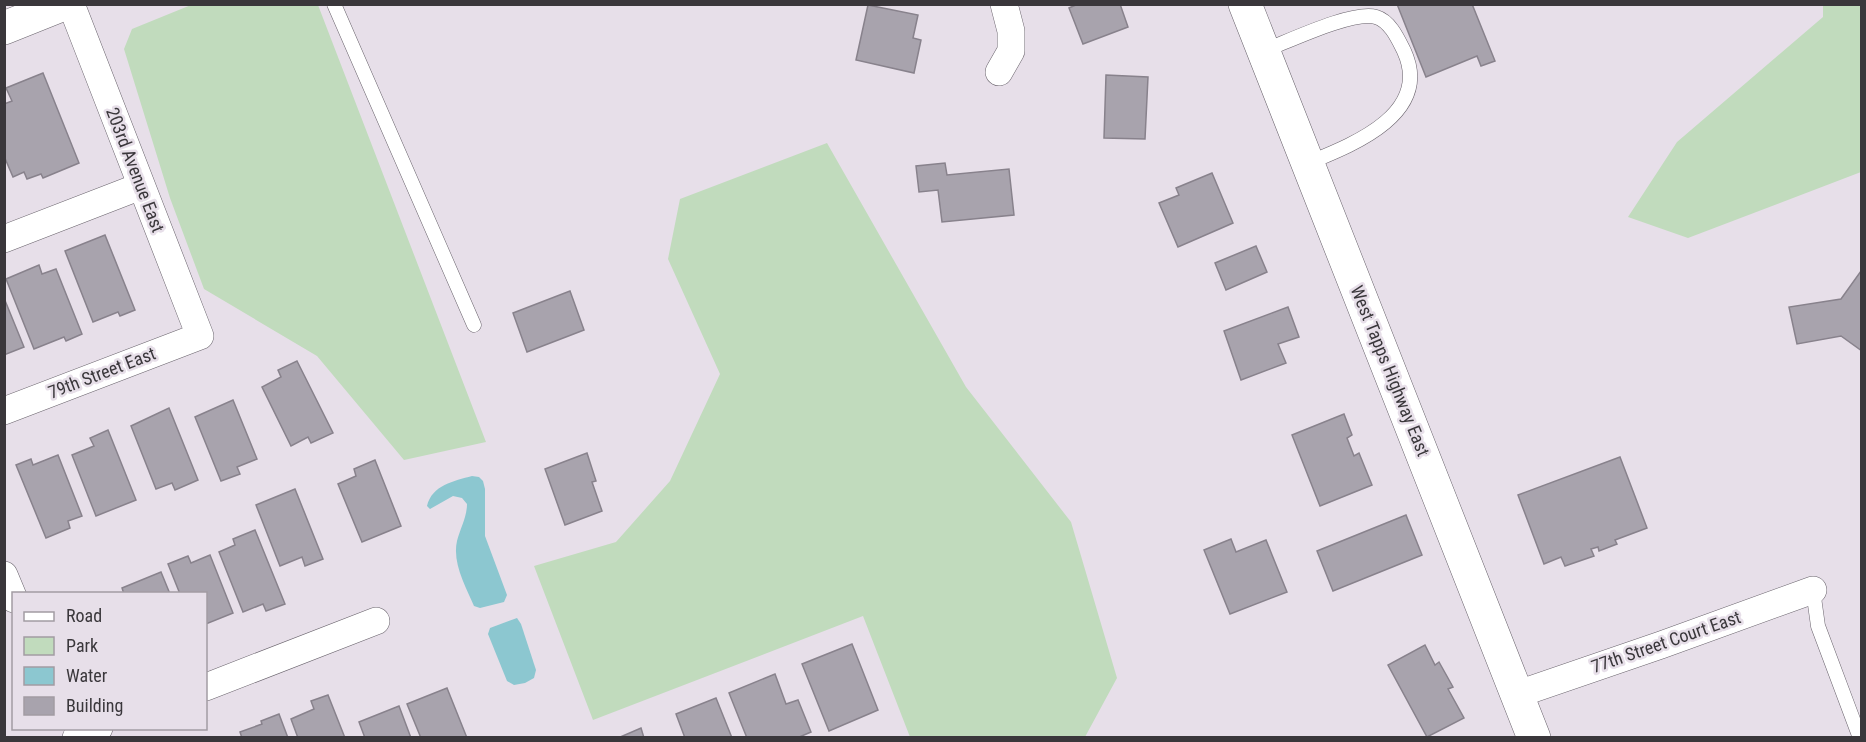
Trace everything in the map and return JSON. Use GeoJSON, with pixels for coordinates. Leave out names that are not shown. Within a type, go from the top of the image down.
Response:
{"type":"FeatureCollection","features":[{"type":"Feature","properties":{"kind":"street"},"geometry":{"type":"LineString","coordinates":[[4,28],[63,4]]}},
{"type":"Feature","properties":{"kind":"street","name":"203rd Avenue East"},"geometry":{"type":"LineString","coordinates":[[71,4],[200,336]]}},
{"type":"Feature","properties":{"kind":"street"},"geometry":{"type":"LineString","coordinates":[[999,72],[1011,51],[1011,31],[1005,4]]}},
{"type":"Feature","properties":{"kind":"street","name":"West Tapps Highway East"},"geometry":{"type":"LineString","coordinates":[[1245,4],[1534,738]]}},
{"type":"Feature","properties":{"kind":"street"},"geometry":{"type":"LineString","coordinates":[[4,239],[141,186]]}},
{"type":"Feature","properties":{"kind":"street","name":"79th Street East"},"geometry":{"type":"LineString","coordinates":[[4,411],[200,336]]}},
{"type":"Feature","properties":{"kind":"street"},"geometry":{"type":"LineString","coordinates":[[4,575],[12,594]]}},
{"type":"Feature","properties":{"kind":"street","name":"77th Street Court East"},"geometry":{"type":"LineString","coordinates":[[1518,694],[1813,590]]}},
{"type":"Feature","properties":{"kind":"street"},"geometry":{"type":"LineString","coordinates":[[207,687],[376,621]]}},
{"type":"Feature","properties":{"kind":"street"},"geometry":{"type":"LineString","coordinates":[[76,738],[96,730]]}},
{"type":"Feature","properties":{"kind":"lane"},"geometry":{"type":"LineString","coordinates":[[334,4],[474,325]]}},
{"type":"Feature","properties":{"kind":"lane"},"geometry":{"type":"LineString","coordinates":[[1263,51],[1345,18],[1376,17],[1395,32],[1410,64],[1407,96],[1387,123],[1350,146],[1308,163]]}},
{"type":"Feature","properties":{"kind":"lane"},"geometry":{"type":"LineString","coordinates":[[1813,590],[1818,626],[1860,738]]}},
{"type":"Feature","properties":{"kind":"green space"},"geometry":{"type":"Polygon","coordinates":[[[191,5],[318,5],[486,442],[404,460],[317,356],[204,289],[170,198],[124,49],[132,29],[191,5]]]}},
{"type":"Feature","properties":{"kind":"green space"},"geometry":{"type":"Polygon","coordinates":[[[1823,5],[1861,5],[1861,172],[1688,238],[1628,217],[1677,142],[1823,17],[1823,5]]]}},
{"type":"Feature","properties":{"kind":"green space"},"geometry":{"type":"Polygon","coordinates":[[[827,143],[966,387],[1071,522],[1117,678],[1085,737],[910,737],[863,616],[593,720],[534,566],[616,542],[670,481],[720,374],[668,259],[680,199],[827,143]]]}},
{"type":"Feature","properties":{"kind":"water"},"geometry":{"type":"Polygon","coordinates":[[[472,476],[479,477],[483,481],[485,536],[507,595],[504,602],[480,608],[474,606],[456,558],[457,541],[467,504],[462,498],[453,496],[430,509],[427,506],[434,493],[445,485],[472,476]]]}},
{"type":"Feature","properties":{"kind":"water"},"geometry":{"type":"Polygon","coordinates":[[[517,618],[536,670],[534,678],[514,685],[507,681],[488,634],[490,628],[517,618]]]}},
{"type":"Feature","properties":{"kind":"building"},"geometry":{"type":"Polygon","coordinates":[[[1078,4],[1120,4],[1128,27],[1083,44],[1069,8],[1078,4]]]}},
{"type":"Feature","properties":{"kind":"building"},"geometry":{"type":"Polygon","coordinates":[[[1397,4],[1472,4],[1495,61],[1481,66],[1477,56],[1426,77],[1397,4]]]}},
{"type":"Feature","properties":{"kind":"building"},"geometry":{"type":"Polygon","coordinates":[[[868,5],[918,15],[913,38],[921,40],[914,73],[856,60],[868,5]]]}},
{"type":"Feature","properties":{"kind":"building"},"geometry":{"type":"Polygon","coordinates":[[[43,73],[79,163],[43,178],[41,174],[27,179],[24,172],[13,177],[4,156],[4,104],[12,101],[6,88],[43,73]]]}},
{"type":"Feature","properties":{"kind":"building"},"geometry":{"type":"Polygon","coordinates":[[[1106,75],[1148,77],[1145,139],[1104,138],[1106,75]]]}},
{"type":"Feature","properties":{"kind":"building"},"geometry":{"type":"Polygon","coordinates":[[[945,163],[947,175],[1009,169],[1014,215],[942,222],[938,190],[919,192],[916,166],[945,163]]]}},
{"type":"Feature","properties":{"kind":"building"},"geometry":{"type":"Polygon","coordinates":[[[1212,173],[1233,223],[1178,247],[1159,203],[1179,195],[1176,188],[1212,173]]]}},
{"type":"Feature","properties":{"kind":"building"},"geometry":{"type":"Polygon","coordinates":[[[105,235],[135,310],[120,316],[118,312],[93,322],[65,251],[105,235]]]}},
{"type":"Feature","properties":{"kind":"building"},"geometry":{"type":"Polygon","coordinates":[[[1256,246],[1267,272],[1226,290],[1215,263],[1256,246]]]}},
{"type":"Feature","properties":{"kind":"building"},"geometry":{"type":"Polygon","coordinates":[[[39,265],[42,274],[56,269],[82,334],[66,341],[64,337],[34,349],[6,279],[39,265]]]}},
{"type":"Feature","properties":{"kind":"building"},"geometry":{"type":"Polygon","coordinates":[[[1861,271],[1862,351],[1841,336],[1797,344],[1789,307],[1841,299],[1861,271]]]}},
{"type":"Feature","properties":{"kind":"building"},"geometry":{"type":"Polygon","coordinates":[[[570,291],[584,330],[527,352],[513,313],[570,291]]]}},
{"type":"Feature","properties":{"kind":"building"},"geometry":{"type":"Polygon","coordinates":[[[4,298],[24,347],[4,355],[4,298]]]}},
{"type":"Feature","properties":{"kind":"building"},"geometry":{"type":"Polygon","coordinates":[[[1288,307],[1299,337],[1278,344],[1286,363],[1241,380],[1224,331],[1288,307]]]}},
{"type":"Feature","properties":{"kind":"building"},"geometry":{"type":"Polygon","coordinates":[[[297,361],[333,433],[311,443],[308,437],[291,446],[262,387],[281,377],[278,370],[297,361]]]}},
{"type":"Feature","properties":{"kind":"building"},"geometry":{"type":"Polygon","coordinates":[[[233,400],[257,459],[237,467],[240,474],[221,481],[195,417],[233,400]]]}},
{"type":"Feature","properties":{"kind":"building"},"geometry":{"type":"Polygon","coordinates":[[[169,408],[198,480],[175,490],[172,483],[156,489],[131,426],[169,408]]]}},
{"type":"Feature","properties":{"kind":"building"},"geometry":{"type":"Polygon","coordinates":[[[1344,414],[1352,435],[1347,438],[1354,456],[1359,453],[1372,485],[1320,506],[1292,435],[1344,414]]]}},
{"type":"Feature","properties":{"kind":"building"},"geometry":{"type":"Polygon","coordinates":[[[108,430],[136,500],[96,516],[72,455],[94,446],[90,438],[108,430]]]}},
{"type":"Feature","properties":{"kind":"building"},"geometry":{"type":"Polygon","coordinates":[[[587,453],[596,481],[592,482],[602,511],[565,525],[545,469],[587,453]]]}},
{"type":"Feature","properties":{"kind":"building"},"geometry":{"type":"Polygon","coordinates":[[[58,455],[82,516],[68,521],[70,528],[46,538],[16,465],[31,459],[33,465],[58,455]]]}},
{"type":"Feature","properties":{"kind":"building"},"geometry":{"type":"Polygon","coordinates":[[[1620,457],[1647,528],[1615,540],[1617,544],[1599,551],[1598,547],[1591,549],[1594,556],[1565,566],[1561,557],[1544,564],[1518,495],[1620,457]]]}},
{"type":"Feature","properties":{"kind":"building"},"geometry":{"type":"Polygon","coordinates":[[[375,460],[401,526],[362,542],[338,484],[356,476],[354,469],[375,460]]]}},
{"type":"Feature","properties":{"kind":"building"},"geometry":{"type":"Polygon","coordinates":[[[295,489],[323,559],[305,566],[302,557],[280,566],[256,505],[295,489]]]}},
{"type":"Feature","properties":{"kind":"building"},"geometry":{"type":"Polygon","coordinates":[[[1406,515],[1422,555],[1333,591],[1317,551],[1406,515]]]}},
{"type":"Feature","properties":{"kind":"building"},"geometry":{"type":"Polygon","coordinates":[[[255,530],[285,604],[266,611],[263,604],[243,612],[219,552],[235,545],[233,539],[255,530]]]}},
{"type":"Feature","properties":{"kind":"building"},"geometry":{"type":"Polygon","coordinates":[[[1231,539],[1236,552],[1266,540],[1287,592],[1230,614],[1204,550],[1231,539]]]}},
{"type":"Feature","properties":{"kind":"building"},"geometry":{"type":"Polygon","coordinates":[[[210,555],[233,613],[207,624],[207,592],[179,592],[168,564],[188,556],[191,563],[210,555]]]}},
{"type":"Feature","properties":{"kind":"building"},"geometry":{"type":"Polygon","coordinates":[[[161,572],[169,592],[123,592],[122,588],[161,572]]]}},
{"type":"Feature","properties":{"kind":"building"},"geometry":{"type":"Polygon","coordinates":[[[852,644],[878,710],[829,731],[802,664],[852,644]]]}},
{"type":"Feature","properties":{"kind":"building"},"geometry":{"type":"Polygon","coordinates":[[[1425,645],[1435,665],[1439,662],[1453,687],[1448,689],[1464,718],[1427,737],[1388,665],[1425,645]]]}},
{"type":"Feature","properties":{"kind":"building"},"geometry":{"type":"Polygon","coordinates":[[[775,674],[786,704],[798,700],[811,732],[797,738],[747,738],[729,693],[775,674]]]}},
{"type":"Feature","properties":{"kind":"building"},"geometry":{"type":"Polygon","coordinates":[[[447,688],[467,738],[421,738],[407,704],[447,688]]]}},
{"type":"Feature","properties":{"kind":"building"},"geometry":{"type":"Polygon","coordinates":[[[328,695],[345,738],[298,738],[291,719],[314,709],[311,701],[328,695]]]}},
{"type":"Feature","properties":{"kind":"building"},"geometry":{"type":"Polygon","coordinates":[[[716,698],[732,738],[685,738],[676,714],[716,698]]]}},
{"type":"Feature","properties":{"kind":"building"},"geometry":{"type":"Polygon","coordinates":[[[399,706],[411,738],[365,738],[359,722],[399,706]]]}},
{"type":"Feature","properties":{"kind":"building"},"geometry":{"type":"Polygon","coordinates":[[[279,714],[288,738],[242,738],[240,732],[262,724],[261,721],[279,714]]]}},
{"type":"Feature","properties":{"kind":"building"},"geometry":{"type":"Polygon","coordinates":[[[641,728],[644,738],[618,738],[641,728]]]}}]}
